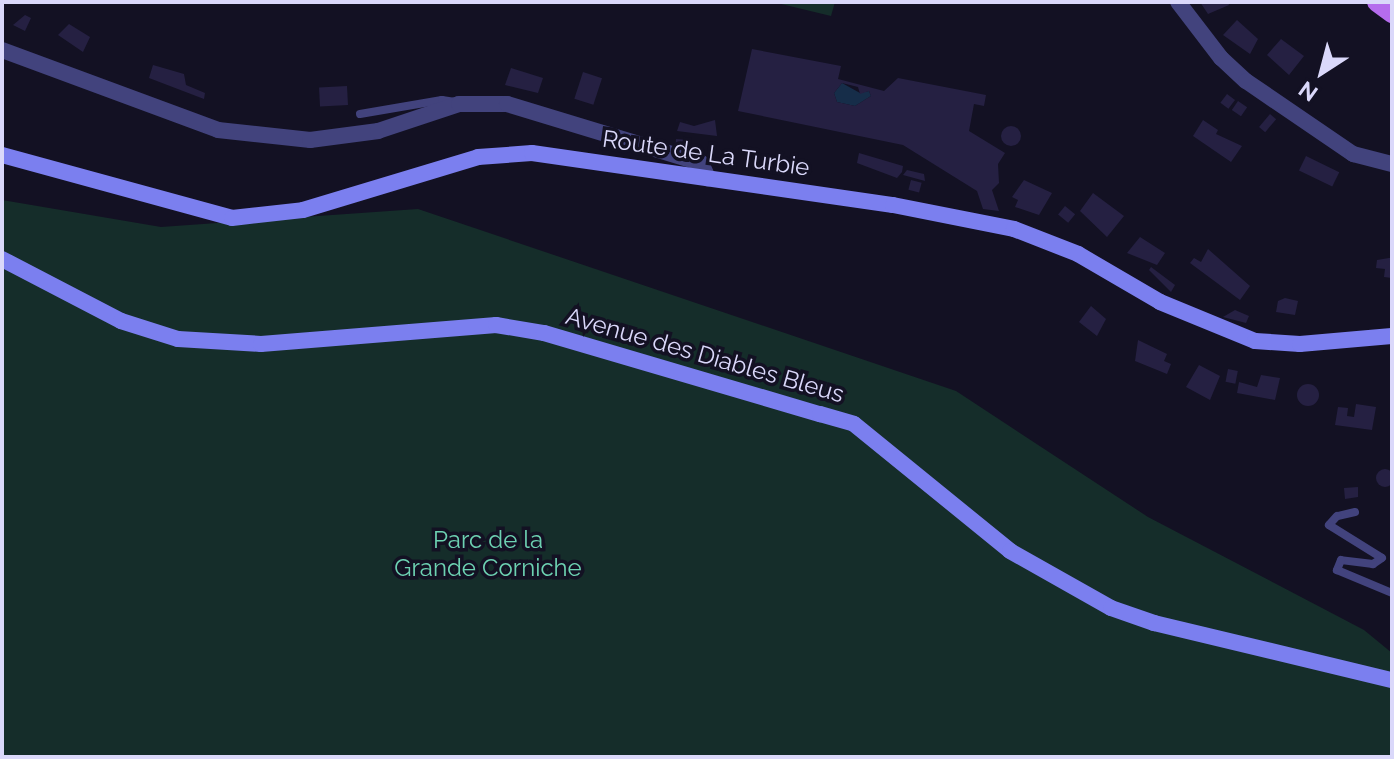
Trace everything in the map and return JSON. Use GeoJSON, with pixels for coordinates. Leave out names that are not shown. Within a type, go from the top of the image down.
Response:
{"type":"FeatureCollection","features":[{"type":"Feature","properties":{"kind":"main road"},"geometry":{"type":"LineString","coordinates":[[1377,2],[1392,13]]}},
{"type":"Feature","properties":{"kind":"main road","name":"Route de La Turbie"},"geometry":{"type":"LineString","coordinates":[[2,155],[232,218],[303,210],[507,153],[708,178],[1014,229],[1078,254],[1160,302],[1255,341],[1300,344],[1392,336]]}},
{"type":"Feature","properties":{"kind":"main road","name":"Avenue des Diables Bleus"},"geometry":{"type":"LineString","coordinates":[[2,259],[121,321],[178,339],[261,344],[496,325],[544,333],[854,424],[1010,551],[1074,590],[1154,623],[1392,680]]}},
{"type":"Feature","properties":{"kind":"street"},"geometry":{"type":"LineString","coordinates":[[1178,2],[1221,58],[1246,81],[1353,154],[1392,164]]}},
{"type":"Feature","properties":{"kind":"street"},"geometry":{"type":"LineString","coordinates":[[2,50],[218,130],[271,139],[310,140],[378,131],[459,104],[479,101],[540,112],[701,163],[708,178]]}},
{"type":"Feature","properties":{"kind":"lane"},"geometry":{"type":"LineString","coordinates":[[360,114],[442,100],[459,104]]}},
{"type":"Feature","properties":{"kind":"lane"},"geometry":{"type":"LineString","coordinates":[[1355,512],[1337,516],[1329,525],[1382,558],[1373,564],[1341,560],[1337,570],[1392,593]]}},
{"type":"Feature","properties":{"kind":"green space"},"geometry":{"type":"Polygon","coordinates":[[[773,2],[835,2],[831,16],[773,2]]]}},
{"type":"Feature","properties":{"kind":"green space","name":"Parc de la Grande Corniche"},"geometry":{"type":"Polygon","coordinates":[[[2,200],[161,227],[418,209],[956,391],[1148,517],[1364,630],[1392,653],[1392,757],[2,757],[2,200]]]}},
{"type":"Feature","properties":{"kind":"water"},"geometry":{"type":"Polygon","coordinates":[[[842,83],[860,93],[869,91],[871,96],[855,106],[837,102],[834,93],[842,83]]]}},
{"type":"Feature","properties":{"kind":"building"},"geometry":{"type":"Polygon","coordinates":[[[1200,2],[1228,2],[1229,5],[1208,14],[1200,2]]]}},
{"type":"Feature","properties":{"kind":"building"},"geometry":{"type":"Polygon","coordinates":[[[25,15],[31,18],[25,31],[13,25],[25,15]]]}},
{"type":"Feature","properties":{"kind":"building"},"geometry":{"type":"Polygon","coordinates":[[[1237,20],[1258,39],[1250,54],[1223,35],[1237,20]]]}},
{"type":"Feature","properties":{"kind":"building"},"geometry":{"type":"Polygon","coordinates":[[[69,24],[90,37],[83,52],[58,35],[69,24]]]}},
{"type":"Feature","properties":{"kind":"building"},"geometry":{"type":"Polygon","coordinates":[[[1281,39],[1304,56],[1289,75],[1267,55],[1281,39]]]}},
{"type":"Feature","properties":{"kind":"building"},"geometry":{"type":"Polygon","coordinates":[[[752,49],[841,66],[838,79],[884,91],[898,78],[986,95],[984,106],[974,104],[969,131],[1005,153],[998,164],[999,183],[992,190],[999,211],[983,209],[977,191],[903,145],[738,111],[752,49]],[[842,83],[834,93],[837,102],[855,106],[871,96],[869,91],[860,94],[858,87],[842,83]]]}},
{"type":"Feature","properties":{"kind":"building"},"geometry":{"type":"Polygon","coordinates":[[[153,65],[184,74],[186,85],[205,93],[204,99],[149,78],[153,65]]]}},
{"type":"Feature","properties":{"kind":"building"},"geometry":{"type":"Polygon","coordinates":[[[511,68],[543,78],[538,93],[505,85],[511,68]]]}},
{"type":"Feature","properties":{"kind":"building"},"geometry":{"type":"Polygon","coordinates":[[[583,72],[602,78],[593,105],[574,99],[583,72]]]}},
{"type":"Feature","properties":{"kind":"building"},"geometry":{"type":"Polygon","coordinates":[[[347,86],[348,105],[320,106],[319,87],[347,86]]]}},
{"type":"Feature","properties":{"kind":"building"},"geometry":{"type":"Polygon","coordinates":[[[1227,94],[1235,100],[1228,109],[1220,103],[1227,94]]]}},
{"type":"Feature","properties":{"kind":"building"},"geometry":{"type":"Polygon","coordinates":[[[1238,101],[1247,107],[1241,116],[1232,110],[1238,101]]]}},
{"type":"Feature","properties":{"kind":"building"},"geometry":{"type":"Polygon","coordinates":[[[1270,114],[1276,119],[1265,132],[1259,127],[1270,114]]]}},
{"type":"Feature","properties":{"kind":"building"},"geometry":{"type":"Polygon","coordinates":[[[715,120],[717,136],[677,131],[680,122],[694,126],[715,120]]]}},
{"type":"Feature","properties":{"kind":"building"},"geometry":{"type":"Polygon","coordinates":[[[1203,120],[1218,130],[1216,134],[1242,146],[1231,162],[1193,136],[1203,120]]]}},
{"type":"Feature","properties":{"kind":"building"},"geometry":{"type":"Polygon","coordinates":[[[1011,126],[1018,129],[1021,136],[1018,143],[1011,146],[1004,143],[1001,136],[1004,129],[1011,126]]]}},
{"type":"Feature","properties":{"kind":"building"},"geometry":{"type":"Polygon","coordinates":[[[676,139],[690,140],[689,147],[676,146],[676,139]]]}},
{"type":"Feature","properties":{"kind":"building"},"geometry":{"type":"Polygon","coordinates":[[[859,153],[903,166],[902,172],[897,178],[857,163],[859,153]]]}},
{"type":"Feature","properties":{"kind":"building"},"geometry":{"type":"Polygon","coordinates":[[[1306,156],[1339,172],[1332,187],[1299,170],[1306,156]]]}},
{"type":"Feature","properties":{"kind":"building"},"geometry":{"type":"Polygon","coordinates":[[[907,170],[924,174],[925,181],[903,175],[907,170]]]}},
{"type":"Feature","properties":{"kind":"building"},"geometry":{"type":"Polygon","coordinates":[[[911,180],[922,183],[919,193],[908,190],[911,180]]]}},
{"type":"Feature","properties":{"kind":"building"},"geometry":{"type":"Polygon","coordinates":[[[1024,180],[1052,193],[1039,215],[1015,207],[1018,200],[1012,197],[1024,180]]]}},
{"type":"Feature","properties":{"kind":"building"},"geometry":{"type":"Polygon","coordinates":[[[1093,193],[1124,216],[1107,237],[1080,211],[1093,193]]]}},
{"type":"Feature","properties":{"kind":"building"},"geometry":{"type":"Polygon","coordinates":[[[1065,206],[1075,214],[1068,223],[1058,215],[1065,206]]]}},
{"type":"Feature","properties":{"kind":"building"},"geometry":{"type":"Polygon","coordinates":[[[1140,237],[1165,253],[1157,265],[1127,253],[1140,237]]]}},
{"type":"Feature","properties":{"kind":"building"},"geometry":{"type":"Polygon","coordinates":[[[1208,249],[1250,286],[1240,300],[1190,263],[1194,258],[1201,262],[1208,249]]]}},
{"type":"Feature","properties":{"kind":"building"},"geometry":{"type":"Polygon","coordinates":[[[1392,258],[1392,278],[1384,277],[1385,269],[1376,268],[1377,260],[1392,258]]]}},
{"type":"Feature","properties":{"kind":"building"},"geometry":{"type":"Polygon","coordinates":[[[1151,267],[1175,285],[1171,292],[1149,270],[1151,267]]]}},
{"type":"Feature","properties":{"kind":"building"},"geometry":{"type":"Polygon","coordinates":[[[1285,298],[1298,301],[1295,315],[1276,312],[1278,301],[1285,298]]]}},
{"type":"Feature","properties":{"kind":"building"},"geometry":{"type":"Polygon","coordinates":[[[1091,306],[1106,319],[1097,336],[1079,322],[1091,306]]]}},
{"type":"Feature","properties":{"kind":"building"},"geometry":{"type":"Polygon","coordinates":[[[1235,310],[1249,316],[1246,323],[1223,317],[1235,310]]]}},
{"type":"Feature","properties":{"kind":"building"},"geometry":{"type":"Polygon","coordinates":[[[1138,340],[1167,354],[1164,361],[1171,364],[1167,374],[1135,361],[1138,340]]]}},
{"type":"Feature","properties":{"kind":"building"},"geometry":{"type":"Polygon","coordinates":[[[1199,365],[1220,376],[1210,400],[1186,387],[1199,365]]]}},
{"type":"Feature","properties":{"kind":"building"},"geometry":{"type":"Polygon","coordinates":[[[1228,369],[1238,371],[1235,384],[1226,382],[1228,369]]]}},
{"type":"Feature","properties":{"kind":"building"},"geometry":{"type":"Polygon","coordinates":[[[1261,375],[1280,378],[1275,400],[1237,393],[1239,382],[1257,387],[1261,375]]]}},
{"type":"Feature","properties":{"kind":"building"},"geometry":{"type":"Polygon","coordinates":[[[1308,384],[1316,387],[1319,395],[1316,403],[1308,406],[1300,403],[1297,395],[1300,387],[1308,384]]]}},
{"type":"Feature","properties":{"kind":"building"},"geometry":{"type":"Polygon","coordinates":[[[1356,404],[1376,407],[1372,430],[1335,425],[1338,407],[1348,408],[1347,416],[1354,417],[1356,404]]]}},
{"type":"Feature","properties":{"kind":"building"},"geometry":{"type":"Polygon","coordinates":[[[1381,469],[1389,469],[1394,478],[1392,485],[1381,487],[1376,482],[1376,474],[1381,469]]]}},
{"type":"Feature","properties":{"kind":"building"},"geometry":{"type":"Polygon","coordinates":[[[1358,487],[1358,497],[1345,499],[1344,488],[1358,487]]]}}]}
